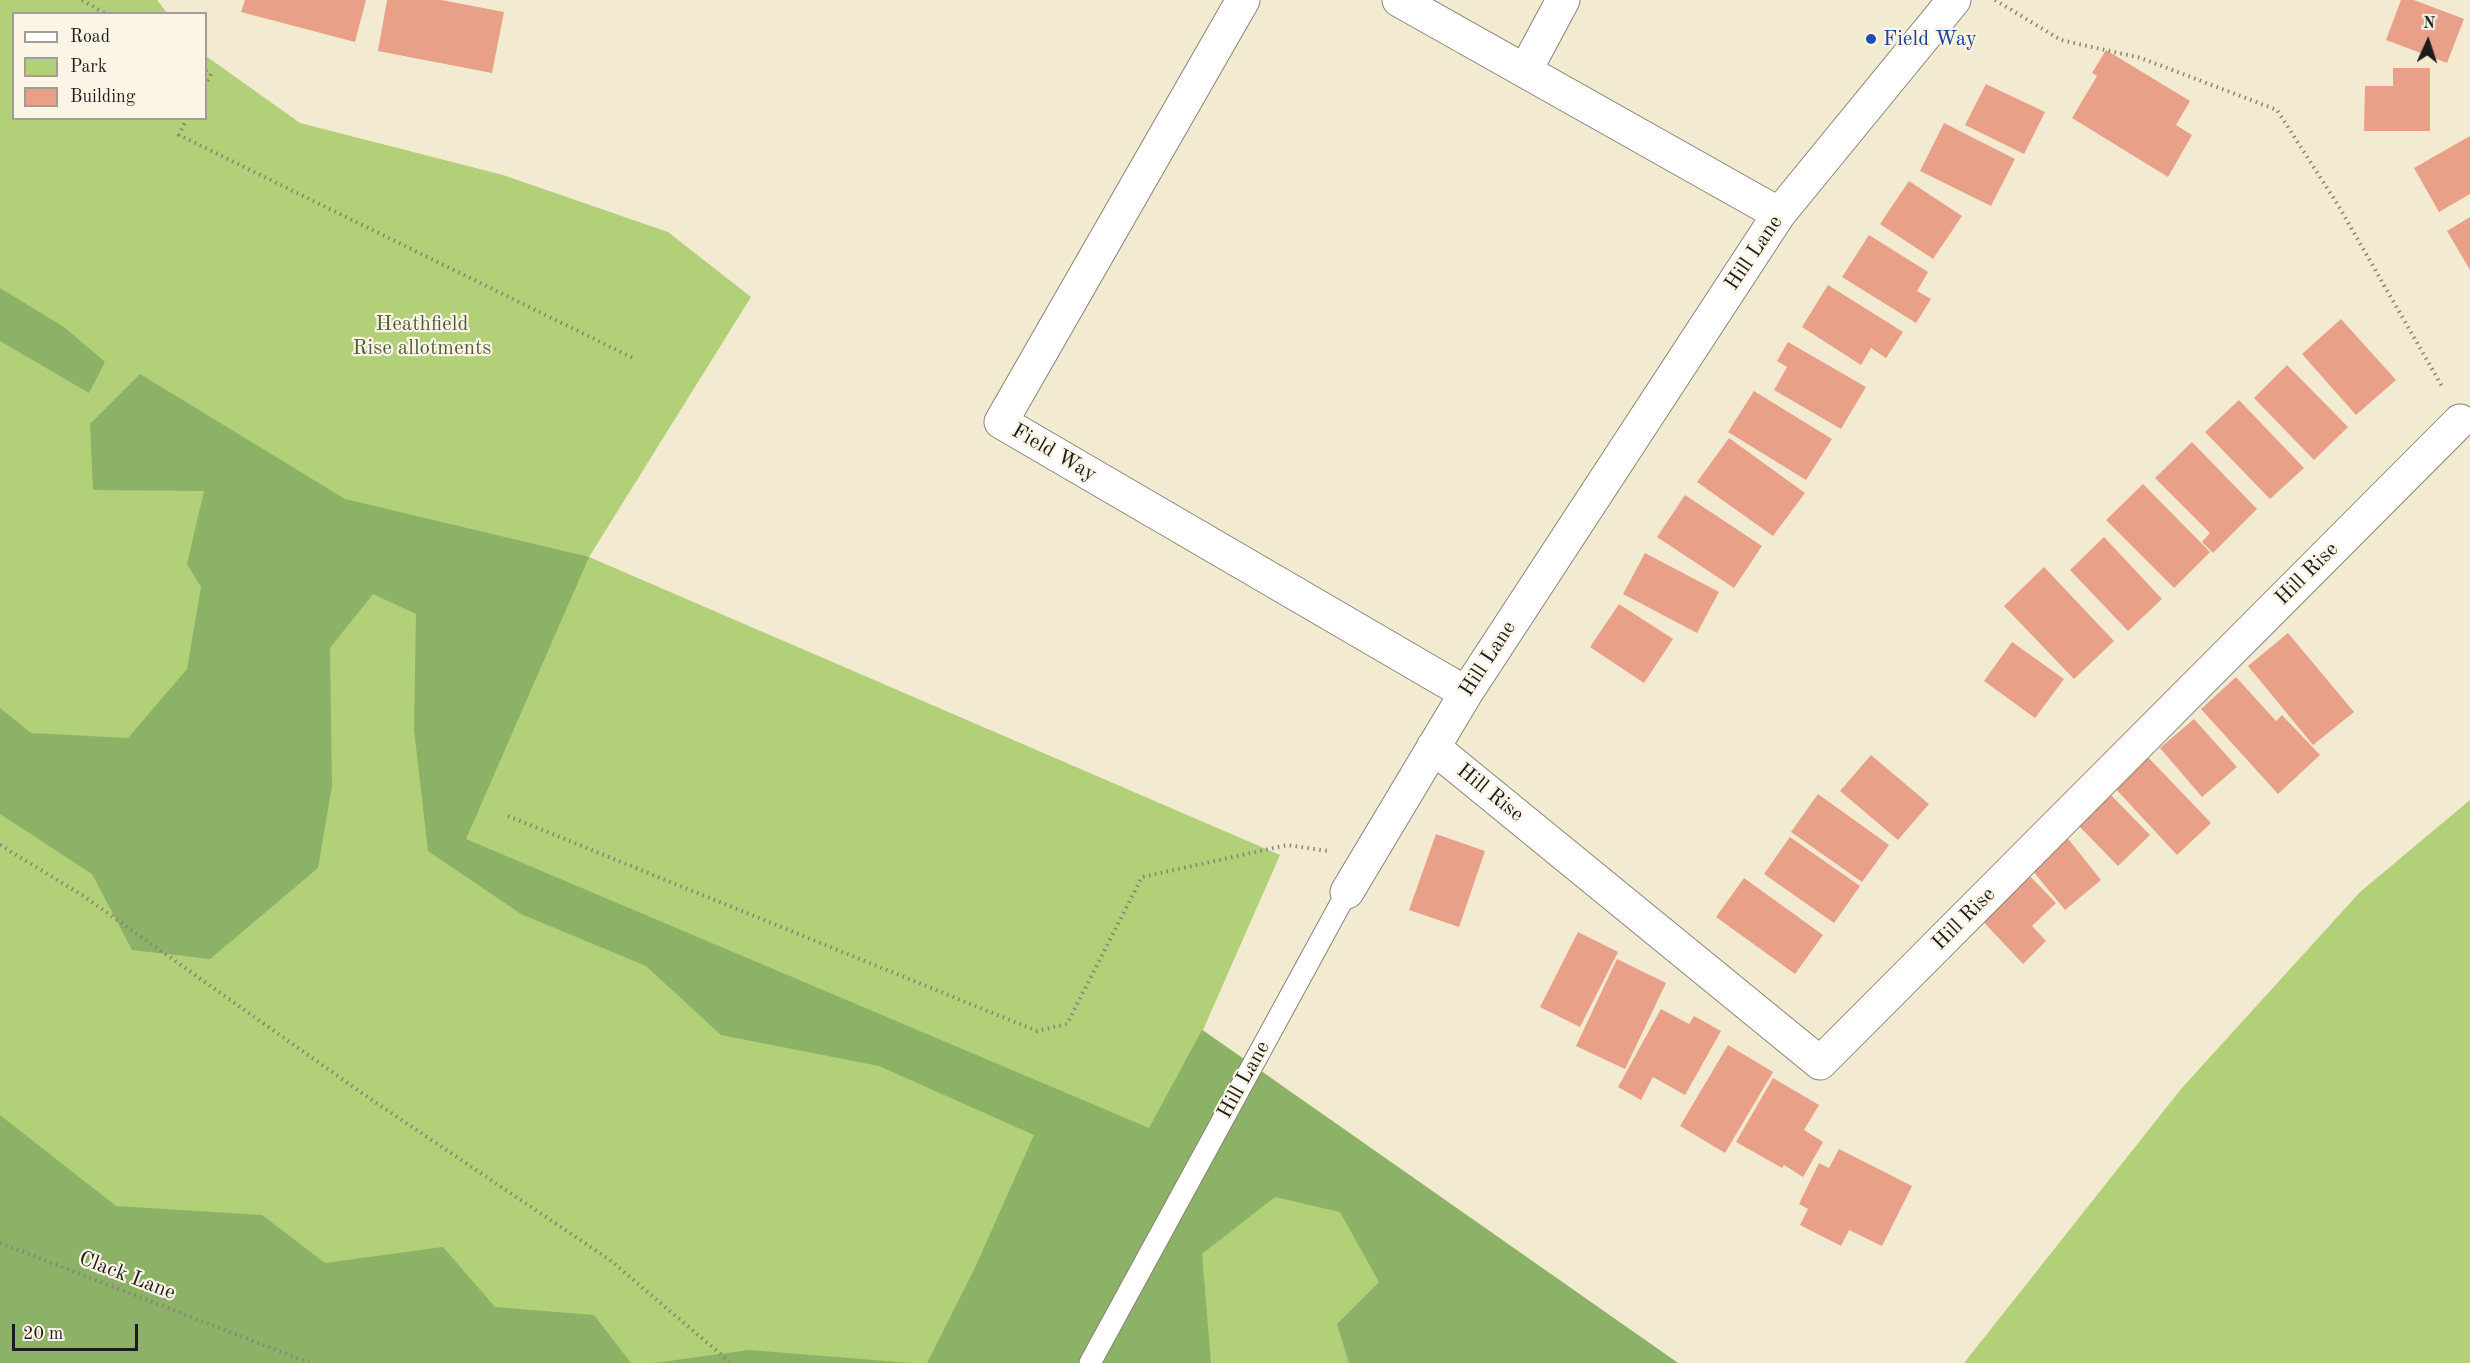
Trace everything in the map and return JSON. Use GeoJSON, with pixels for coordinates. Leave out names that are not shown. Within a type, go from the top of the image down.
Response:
{"type":"FeatureCollection","features":[{"type":"Feature","properties":{"kind":"street","name":"Field Way"},"geometry":{"type":"LineString","coordinates":[[1243,0],[1001,422],[1466,693]]}},
{"type":"Feature","properties":{"kind":"street"},"geometry":{"type":"LineString","coordinates":[[1399,0],[1779,214]]}},
{"type":"Feature","properties":{"kind":"street"},"geometry":{"type":"LineString","coordinates":[[1525,71],[1563,0]]}},
{"type":"Feature","properties":{"kind":"street","name":"Hill Lane"},"geometry":{"type":"LineString","coordinates":[[1347,892],[1466,693],[1779,214],[1954,0]]}},
{"type":"Feature","properties":{"kind":"street","name":"Hill Rise"},"geometry":{"type":"LineString","coordinates":[[1433,747],[1820,1063],[2460,421]]}},
{"type":"Feature","properties":{"kind":"lane","name":"Hill Lane"},"geometry":{"type":"LineString","coordinates":[[1090,1363],[1347,892]]}},
{"type":"Feature","properties":{"kind":"path"},"geometry":{"type":"LineString","coordinates":[[82,0],[103,12]]}},
{"type":"Feature","properties":{"kind":"path"},"geometry":{"type":"LineString","coordinates":[[1995,0],[2061,40],[2141,58],[2277,110],[2338,205],[2460,421]]}},
{"type":"Feature","properties":{"kind":"path"},"geometry":{"type":"LineString","coordinates":[[187,120],[179,135],[633,358]]}},
{"type":"Feature","properties":{"kind":"path"},"geometry":{"type":"LineString","coordinates":[[508,816],[1038,1031],[1067,1024],[1142,877],[1287,845],[1367,857]]}},
{"type":"Feature","properties":{"kind":"path"},"geometry":{"type":"LineString","coordinates":[[0,845],[82,895],[366,1096],[610,1260],[731,1363]]}},
{"type":"Feature","properties":{"kind":"path","name":"Clack Lane"},"geometry":{"type":"LineString","coordinates":[[0,1243],[310,1363]]}},
{"type":"Feature","properties":{"kind":"green space","name":"Heathfield Rise allotments"},"geometry":{"type":"Polygon","coordinates":[[[0,0],[157,0],[166,12],[12,12],[12,120],[207,120],[207,57],[300,123],[503,175],[668,232],[751,297],[589,557],[1280,855],[1203,1030],[1678,1363],[0,1363],[0,0]]]}},
{"type":"Feature","properties":{"kind":"green space"},"geometry":{"type":"Polygon","coordinates":[[[0,288],[64,327],[105,362],[89,393],[0,341],[0,288]]]}},
{"type":"Feature","properties":{"kind":"green space"},"geometry":{"type":"Polygon","coordinates":[[[140,374],[345,499],[589,557],[466,839],[1149,1128],[1202,1030],[1678,1363],[1349,1363],[1337,1324],[1379,1282],[1340,1212],[1275,1197],[1202,1254],[1211,1363],[927,1363],[974,1270],[1034,1135],[879,1066],[721,1035],[646,966],[521,914],[428,851],[414,730],[416,614],[373,594],[330,648],[332,786],[318,868],[210,959],[132,950],[92,874],[0,814],[0,708],[31,733],[128,738],[187,669],[201,587],[187,564],[204,491],[93,490],[90,424],[140,374]]]}},
{"type":"Feature","properties":{"kind":"green space"},"geometry":{"type":"Polygon","coordinates":[[[2470,800],[2470,1363],[1964,1363],[2181,1089],[2360,892],[2470,800]]]}},
{"type":"Feature","properties":{"kind":"green space"},"geometry":{"type":"Polygon","coordinates":[[[0,1115],[116,1206],[262,1215],[325,1263],[443,1247],[495,1307],[594,1315],[631,1363],[0,1363],[0,1115]]]}},
{"type":"Feature","properties":{"kind":"green space"},"geometry":{"type":"Polygon","coordinates":[[[749,1350],[911,1363],[654,1363],[749,1350]]]}},
{"type":"Feature","properties":{"kind":"building"},"geometry":{"type":"Polygon","coordinates":[[[245,0],[366,0],[355,42],[241,12],[245,0]]]}},
{"type":"Feature","properties":{"kind":"building"},"geometry":{"type":"Polygon","coordinates":[[[387,0],[441,0],[504,12],[492,73],[378,51],[387,0]]]}},
{"type":"Feature","properties":{"kind":"building"},"geometry":{"type":"Polygon","coordinates":[[[2401,0],[2414,0],[2464,19],[2447,63],[2386,40],[2401,0]]]}},
{"type":"Feature","properties":{"kind":"building"},"geometry":{"type":"Polygon","coordinates":[[[2106,50],[2190,101],[2176,125],[2192,135],[2168,177],[2072,118],[2097,76],[2092,73],[2106,50]]]}},
{"type":"Feature","properties":{"kind":"building"},"geometry":{"type":"Polygon","coordinates":[[[2393,68],[2430,68],[2430,131],[2364,131],[2365,86],[2393,86],[2393,68]]]}},
{"type":"Feature","properties":{"kind":"building"},"geometry":{"type":"Polygon","coordinates":[[[1986,84],[2045,112],[2024,154],[1965,125],[1986,84]]]}},
{"type":"Feature","properties":{"kind":"building"},"geometry":{"type":"Polygon","coordinates":[[[1944,123],[2015,159],[1991,206],[1920,171],[1944,123]]]}},
{"type":"Feature","properties":{"kind":"building"},"geometry":{"type":"Polygon","coordinates":[[[2470,136],[2470,194],[2439,212],[2414,168],[2470,136]]]}},
{"type":"Feature","properties":{"kind":"building"},"geometry":{"type":"Polygon","coordinates":[[[1909,181],[1962,216],[1933,259],[1880,224],[1909,181]]]}},
{"type":"Feature","properties":{"kind":"building"},"geometry":{"type":"Polygon","coordinates":[[[2470,217],[2470,270],[2447,231],[2470,217]]]}},
{"type":"Feature","properties":{"kind":"building"},"geometry":{"type":"Polygon","coordinates":[[[1869,235],[1928,272],[1917,291],[1931,299],[1916,323],[1842,277],[1869,235]]]}},
{"type":"Feature","properties":{"kind":"building"},"geometry":{"type":"Polygon","coordinates":[[[1828,285],[1903,332],[1886,358],[1871,348],[1861,365],[1802,327],[1828,285]]]}},
{"type":"Feature","properties":{"kind":"building"},"geometry":{"type":"Polygon","coordinates":[[[2341,319],[2396,380],[2356,415],[2302,354],[2341,319]]]}},
{"type":"Feature","properties":{"kind":"building"},"geometry":{"type":"Polygon","coordinates":[[[1788,342],[1866,387],[1841,429],[1774,390],[1787,367],[1777,361],[1788,342]]]}},
{"type":"Feature","properties":{"kind":"building"},"geometry":{"type":"Polygon","coordinates":[[[2287,365],[2348,427],[2314,460],[2254,398],[2287,365]]]}},
{"type":"Feature","properties":{"kind":"building"},"geometry":{"type":"Polygon","coordinates":[[[1754,391],[1832,439],[1806,480],[1728,432],[1754,391]]]}},
{"type":"Feature","properties":{"kind":"building"},"geometry":{"type":"Polygon","coordinates":[[[2239,400],[2304,468],[2270,499],[2205,432],[2239,400]]]}},
{"type":"Feature","properties":{"kind":"building"},"geometry":{"type":"Polygon","coordinates":[[[1729,438],[1805,493],[1773,536],[1697,482],[1729,438]]]}},
{"type":"Feature","properties":{"kind":"building"},"geometry":{"type":"Polygon","coordinates":[[[2192,442],[2257,509],[2213,553],[2202,542],[2210,533],[2155,478],[2192,442]]]}},
{"type":"Feature","properties":{"kind":"building"},"geometry":{"type":"Polygon","coordinates":[[[2143,484],[2210,552],[2174,588],[2106,520],[2143,484]]]}},
{"type":"Feature","properties":{"kind":"building"},"geometry":{"type":"Polygon","coordinates":[[[1685,495],[1762,546],[1734,588],[1657,537],[1685,495]]]}},
{"type":"Feature","properties":{"kind":"building"},"geometry":{"type":"Polygon","coordinates":[[[2104,537],[2162,599],[2128,631],[2070,570],[2104,537]]]}},
{"type":"Feature","properties":{"kind":"building"},"geometry":{"type":"Polygon","coordinates":[[[1645,553],[1719,592],[1697,633],[1623,594],[1645,553]]]}},
{"type":"Feature","properties":{"kind":"building"},"geometry":{"type":"Polygon","coordinates":[[[2044,567],[2114,641],[2074,679],[2004,606],[2044,567]]]}},
{"type":"Feature","properties":{"kind":"building"},"geometry":{"type":"Polygon","coordinates":[[[1619,604],[1673,639],[1644,683],[1590,647],[1619,604]]]}},
{"type":"Feature","properties":{"kind":"building"},"geometry":{"type":"Polygon","coordinates":[[[2288,633],[2354,712],[2313,745],[2248,666],[2288,633]]]}},
{"type":"Feature","properties":{"kind":"building"},"geometry":{"type":"Polygon","coordinates":[[[2012,642],[2064,679],[2035,718],[1984,681],[2012,642]]]}},
{"type":"Feature","properties":{"kind":"building"},"geometry":{"type":"Polygon","coordinates":[[[2236,677],[2276,721],[2282,715],[2320,755],[2278,794],[2201,709],[2236,677]]]}},
{"type":"Feature","properties":{"kind":"building"},"geometry":{"type":"Polygon","coordinates":[[[2194,719],[2237,767],[2202,797],[2160,748],[2194,719]]]}},
{"type":"Feature","properties":{"kind":"building"},"geometry":{"type":"Polygon","coordinates":[[[1871,755],[1929,804],[1898,840],[1840,791],[1871,755]]]}},
{"type":"Feature","properties":{"kind":"building"},"geometry":{"type":"Polygon","coordinates":[[[2146,755],[2211,823],[2177,855],[2113,786],[2146,755]]]}},
{"type":"Feature","properties":{"kind":"building"},"geometry":{"type":"Polygon","coordinates":[[[2106,790],[2150,835],[2118,866],[2074,821],[2106,790]]]}},
{"type":"Feature","properties":{"kind":"building"},"geometry":{"type":"Polygon","coordinates":[[[1818,794],[1889,845],[1862,882],[1791,832],[1818,794]]]}},
{"type":"Feature","properties":{"kind":"building"},"geometry":{"type":"Polygon","coordinates":[[[1436,834],[1485,851],[1459,927],[1409,910],[1436,834]]]}},
{"type":"Feature","properties":{"kind":"building"},"geometry":{"type":"Polygon","coordinates":[[[2065,835],[2101,880],[2065,910],[2028,865],[2065,835]]]}},
{"type":"Feature","properties":{"kind":"building"},"geometry":{"type":"Polygon","coordinates":[[[1790,837],[1860,886],[1834,923],[1764,874],[1790,837]]]}},
{"type":"Feature","properties":{"kind":"building"},"geometry":{"type":"Polygon","coordinates":[[[2024,870],[2056,903],[2032,926],[2046,941],[2023,964],[1977,915],[2024,870]]]}},
{"type":"Feature","properties":{"kind":"building"},"geometry":{"type":"Polygon","coordinates":[[[1744,878],[1823,935],[1795,974],[1716,917],[1744,878]]]}},
{"type":"Feature","properties":{"kind":"building"},"geometry":{"type":"Polygon","coordinates":[[[1578,932],[1618,952],[1580,1027],[1540,1007],[1578,932]]]}},
{"type":"Feature","properties":{"kind":"building"},"geometry":{"type":"Polygon","coordinates":[[[1617,959],[1666,983],[1625,1069],[1576,1046],[1617,959]]]}},
{"type":"Feature","properties":{"kind":"building"},"geometry":{"type":"Polygon","coordinates":[[[1661,1009],[1689,1024],[1694,1016],[1721,1031],[1685,1095],[1653,1077],[1641,1100],[1618,1087],[1661,1009]]]}},
{"type":"Feature","properties":{"kind":"building"},"geometry":{"type":"Polygon","coordinates":[[[1728,1045],[1773,1072],[1725,1153],[1680,1126],[1728,1045]]]}},
{"type":"Feature","properties":{"kind":"building"},"geometry":{"type":"Polygon","coordinates":[[[1773,1078],[1819,1105],[1804,1130],[1823,1142],[1803,1177],[1784,1165],[1782,1168],[1736,1142],[1773,1078]]]}},
{"type":"Feature","properties":{"kind":"building"},"geometry":{"type":"Polygon","coordinates":[[[1839,1149],[1912,1186],[1882,1246],[1849,1230],[1841,1246],[1800,1225],[1808,1209],[1799,1204],[1819,1163],[1829,1168],[1839,1149]]]}},
{"type":"Feature","properties":{"kind":"place","name":"Field Way"},"geometry":{"type":"Point","coordinates":[1871,39]}}]}
